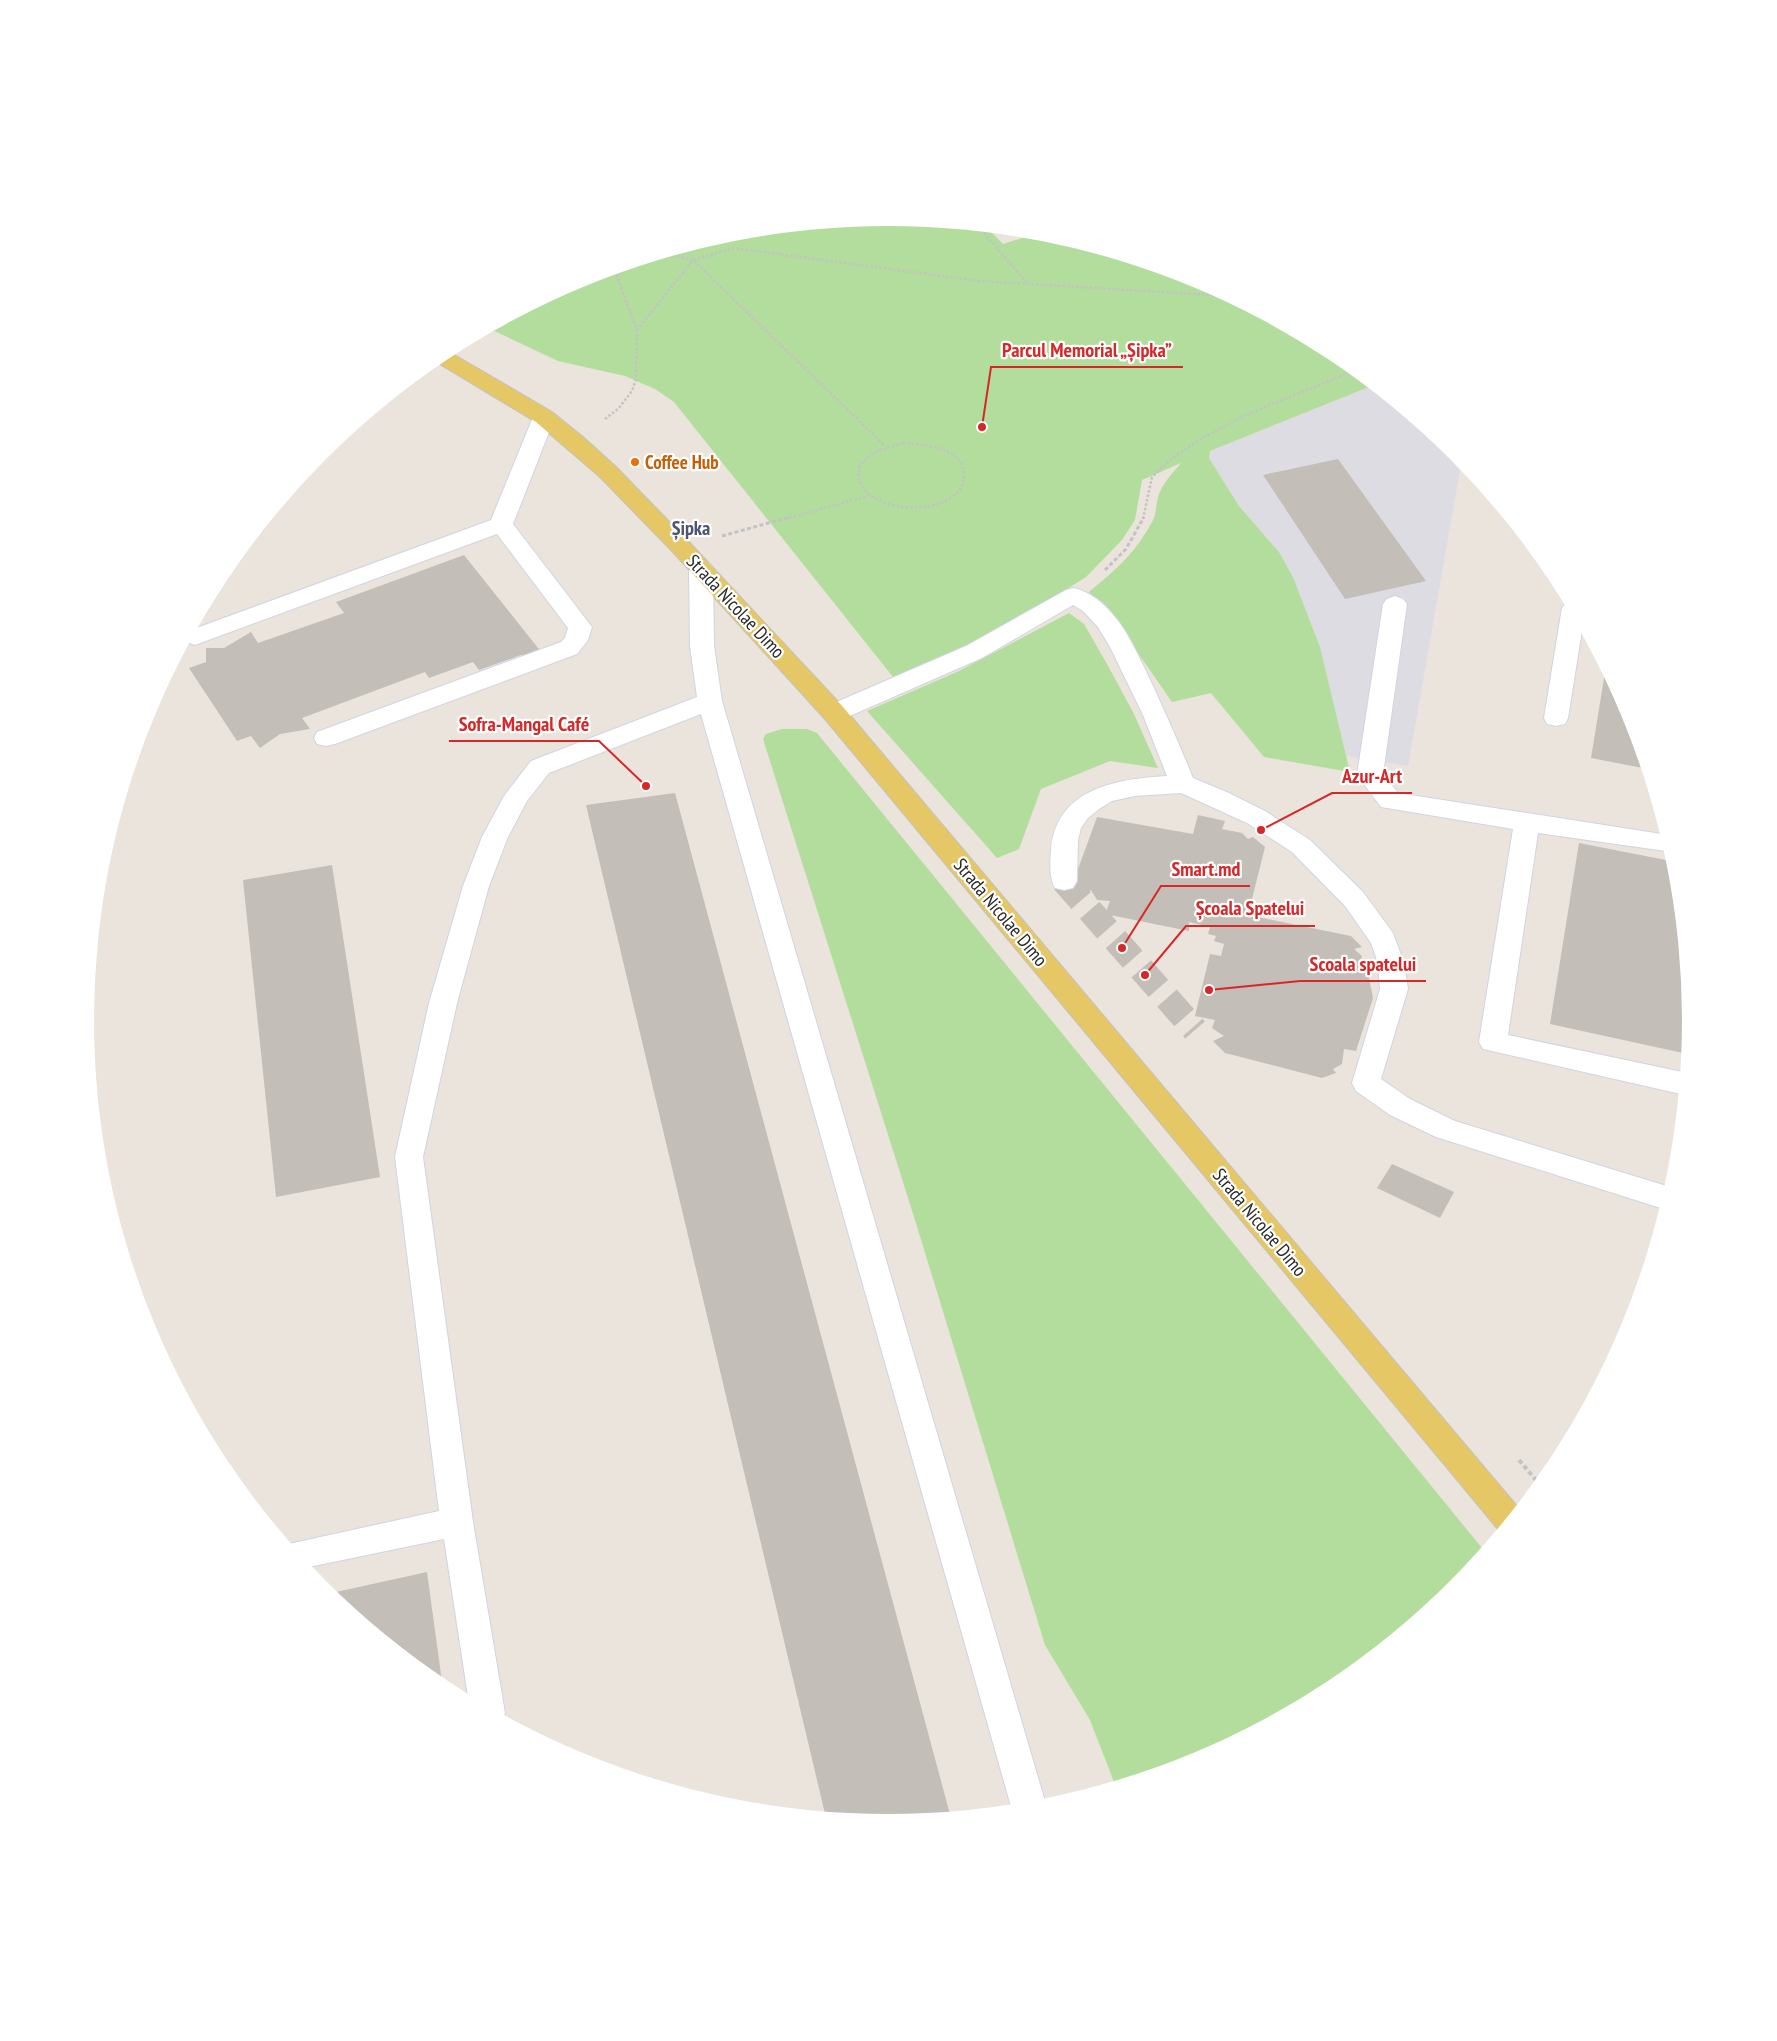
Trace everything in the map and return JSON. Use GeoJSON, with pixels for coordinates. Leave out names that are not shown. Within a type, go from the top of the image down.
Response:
{"type":"FeatureCollection","features":[{"type":"Feature","properties":{"kind":"main road","name":"Strada Nicolae Dimo"},"geometry":{"type":"LineString","coordinates":[[445,361],[544,417],[575,442],[607,471],[701,568],[834,713],[1508,1518]]}},
{"type":"Feature","properties":{"kind":"street"},"geometry":{"type":"LineString","coordinates":[[195,637],[501,524],[544,417]]}},
{"type":"Feature","properties":{"kind":"street"},"geometry":{"type":"LineString","coordinates":[[326,738],[569,648],[576,640],[580,627],[501,524]]}},
{"type":"Feature","properties":{"kind":"street"},"geometry":{"type":"LineString","coordinates":[[701,568],[702,646],[710,701],[1028,1802]]}},
{"type":"Feature","properties":{"kind":"street"},"geometry":{"type":"LineString","coordinates":[[834,713],[974,652],[1074,596],[1091,606],[1107,622],[1122,647],[1155,715],[1183,784]]}},
{"type":"Feature","properties":{"kind":"street"},"geometry":{"type":"LineString","coordinates":[[1395,604],[1370,776],[1390,801],[1663,843]]}},
{"type":"Feature","properties":{"kind":"street"},"geometry":{"type":"LineString","coordinates":[[1556,718],[1573,616]]}},
{"type":"Feature","properties":{"kind":"street"},"geometry":{"type":"LineString","coordinates":[[487,1706],[457,1522],[409,1157],[443,1003],[476,886],[494,837],[517,796],[540,767],[710,701]]}},
{"type":"Feature","properties":{"kind":"street"},"geometry":{"type":"LineString","coordinates":[[1064,881],[1064,852],[1069,828],[1084,806],[1126,787],[1183,784],[1220,799],[1256,817],[1301,846],[1354,899],[1384,940],[1391,963],[1394,989],[1366,1083],[1400,1107],[1446,1130],[1663,1197]]}},
{"type":"Feature","properties":{"kind":"street"},"geometry":{"type":"LineString","coordinates":[[1527,822],[1493,1042],[1681,1083]]}},
{"type":"Feature","properties":{"kind":"street"},"geometry":{"type":"LineString","coordinates":[[300,1554],[457,1522]]}},
{"type":"Feature","properties":{"kind":"path"},"geometry":{"type":"LineString","coordinates":[[983,232],[1029,284]]}},
{"type":"Feature","properties":{"kind":"path"},"geometry":{"type":"LineString","coordinates":[[675,256],[693,260],[733,248],[979,281],[1212,295]]}},
{"type":"Feature","properties":{"kind":"path"},"geometry":{"type":"LineString","coordinates":[[637,330],[693,260]]}},
{"type":"Feature","properties":{"kind":"path"},"geometry":{"type":"LineString","coordinates":[[693,260],[885,446]]}},
{"type":"Feature","properties":{"kind":"path"},"geometry":{"type":"LineString","coordinates":[[575,442],[619,408],[632,391],[636,379],[637,330],[616,274]]}},
{"type":"Feature","properties":{"kind":"path"},"geometry":{"type":"LineString","coordinates":[[1074,596],[1109,567],[1126,547],[1140,525],[1149,503],[1148,493],[1152,476],[1162,465],[1215,429],[1254,410],[1348,373]]}},
{"type":"Feature","properties":{"kind":"path"},"geometry":{"type":"LineString","coordinates":[[903,443],[922,443],[939,447],[953,455],[962,465],[966,476],[962,487],[953,497],[938,505],[919,509],[883,504],[868,496],[859,486],[857,474],[861,463],[871,453],[885,446],[903,443]]}},
{"type":"Feature","properties":{"kind":"path"},"geometry":{"type":"LineString","coordinates":[[681,547],[868,496]]}},
{"type":"Feature","properties":{"kind":"shaded area"},"geometry":{"type":"Polygon","coordinates":[[[1368,387],[1413,423],[1460,469],[1408,766],[1346,756],[1320,647],[1293,577],[1279,552],[1239,506],[1209,458],[1210,451],[1368,387]]]}},
{"type":"Feature","properties":{"kind":"green space"},"geometry":{"type":"Polygon","coordinates":[[[837,227],[940,227],[992,233],[1003,244],[1023,238],[1044,241],[1144,268],[1193,286],[1240,308],[1286,332],[1368,387],[1210,451],[1209,458],[1239,506],[1279,552],[1293,577],[1320,647],[1350,772],[1264,757],[1211,693],[1172,702],[1131,643],[1089,592],[1117,568],[1140,541],[1154,517],[1161,489],[1181,463],[1142,480],[1135,520],[1122,540],[1086,577],[1004,629],[893,677],[674,402],[655,389],[625,376],[558,361],[494,331],[584,286],[633,268],[733,241],[837,227]]]}},
{"type":"Feature","properties":{"kind":"green space"},"geometry":{"type":"Polygon","coordinates":[[[1069,613],[1084,624],[1107,664],[1133,712],[1158,768],[1110,761],[1041,789],[1019,849],[997,858],[867,711],[959,671],[1069,613]]]}},
{"type":"Feature","properties":{"kind":"green space"},"geometry":{"type":"Polygon","coordinates":[[[782,729],[807,729],[817,733],[1482,1549],[1413,1618],[1330,1681],[1286,1709],[1193,1755],[1114,1782],[1090,1720],[1045,1645],[915,1220],[763,739],[766,734],[782,729]]]}},
{"type":"Feature","properties":{"kind":"building"},"geometry":{"type":"Polygon","coordinates":[[[1338,459],[1426,581],[1345,599],[1263,475],[1338,459]]]}},
{"type":"Feature","properties":{"kind":"building"},"geometry":{"type":"Polygon","coordinates":[[[464,555],[542,653],[532,657],[521,655],[479,670],[473,662],[429,678],[425,672],[302,718],[310,729],[280,734],[260,748],[251,736],[237,741],[189,668],[206,662],[206,648],[224,648],[251,632],[258,643],[344,613],[336,602],[464,555]]]}},
{"type":"Feature","properties":{"kind":"building"},"geometry":{"type":"Polygon","coordinates":[[[1604,676],[1623,716],[1642,768],[1591,758],[1604,676]]]}},
{"type":"Feature","properties":{"kind":"building"},"geometry":{"type":"Polygon","coordinates":[[[675,793],[950,1813],[888,1815],[825,1813],[586,805],[675,793]]]}},
{"type":"Feature","properties":{"kind":"building"},"geometry":{"type":"Polygon","coordinates":[[[1198,815],[1225,821],[1222,829],[1242,833],[1248,839],[1253,837],[1265,847],[1248,915],[1351,936],[1362,947],[1354,949],[1362,956],[1357,972],[1368,973],[1373,998],[1356,1051],[1344,1049],[1342,1064],[1333,1069],[1336,1073],[1322,1078],[1225,1053],[1213,1041],[1224,1036],[1212,1028],[1215,1020],[1195,1016],[1210,954],[1221,956],[1224,944],[1214,941],[1216,936],[1208,934],[1210,927],[1189,922],[1189,931],[1105,914],[1110,901],[1097,900],[1091,890],[1083,893],[1073,883],[1097,817],[1193,834],[1198,815]]]}},
{"type":"Feature","properties":{"kind":"building"},"geometry":{"type":"Polygon","coordinates":[[[1579,843],[1667,860],[1682,969],[1682,1053],[1550,1024],[1579,843]]]}},
{"type":"Feature","properties":{"kind":"building"},"geometry":{"type":"Polygon","coordinates":[[[332,865],[380,1177],[276,1197],[243,880],[332,865]]]}},
{"type":"Feature","properties":{"kind":"building"},"geometry":{"type":"Polygon","coordinates":[[[1392,1164],[1454,1192],[1440,1218],[1377,1188],[1392,1164]]]}},
{"type":"Feature","properties":{"kind":"building"},"geometry":{"type":"Polygon","coordinates":[[[427,1572],[441,1677],[364,1618],[337,1592],[427,1572]]]}},
{"type":"Feature","properties":{"kind":"tunnel"},"geometry":{"type":"LineString","coordinates":[[1064,881],[1195,1030]]}},
{"type":"Feature","properties":{"kind":"place","name":"Parcul Memorial „Șipka”"},"geometry":{"type":"Point","coordinates":[982,427]}},
{"type":"Feature","properties":{"kind":"place","name":"Coffee Hub"},"geometry":{"type":"Point","coordinates":[635,462]}},
{"type":"Feature","properties":{"kind":"place","name":"Sofra-Mangal Café"},"geometry":{"type":"Point","coordinates":[646,786]}},
{"type":"Feature","properties":{"kind":"place","name":"Azur-Art"},"geometry":{"type":"Point","coordinates":[1261,830]}},
{"type":"Feature","properties":{"kind":"place","name":"Smart.md"},"geometry":{"type":"Point","coordinates":[1122,948]}},
{"type":"Feature","properties":{"kind":"place","name":"Școala Spatelui"},"geometry":{"type":"Point","coordinates":[1145,975]}},
{"type":"Feature","properties":{"kind":"place","name":"Scoala spatelui"},"geometry":{"type":"Point","coordinates":[1209,990]}},
{"type":"Feature","properties":{"kind":"district","name":"Șipka"},"geometry":{"type":"Point","coordinates":[691,528]}}]}
